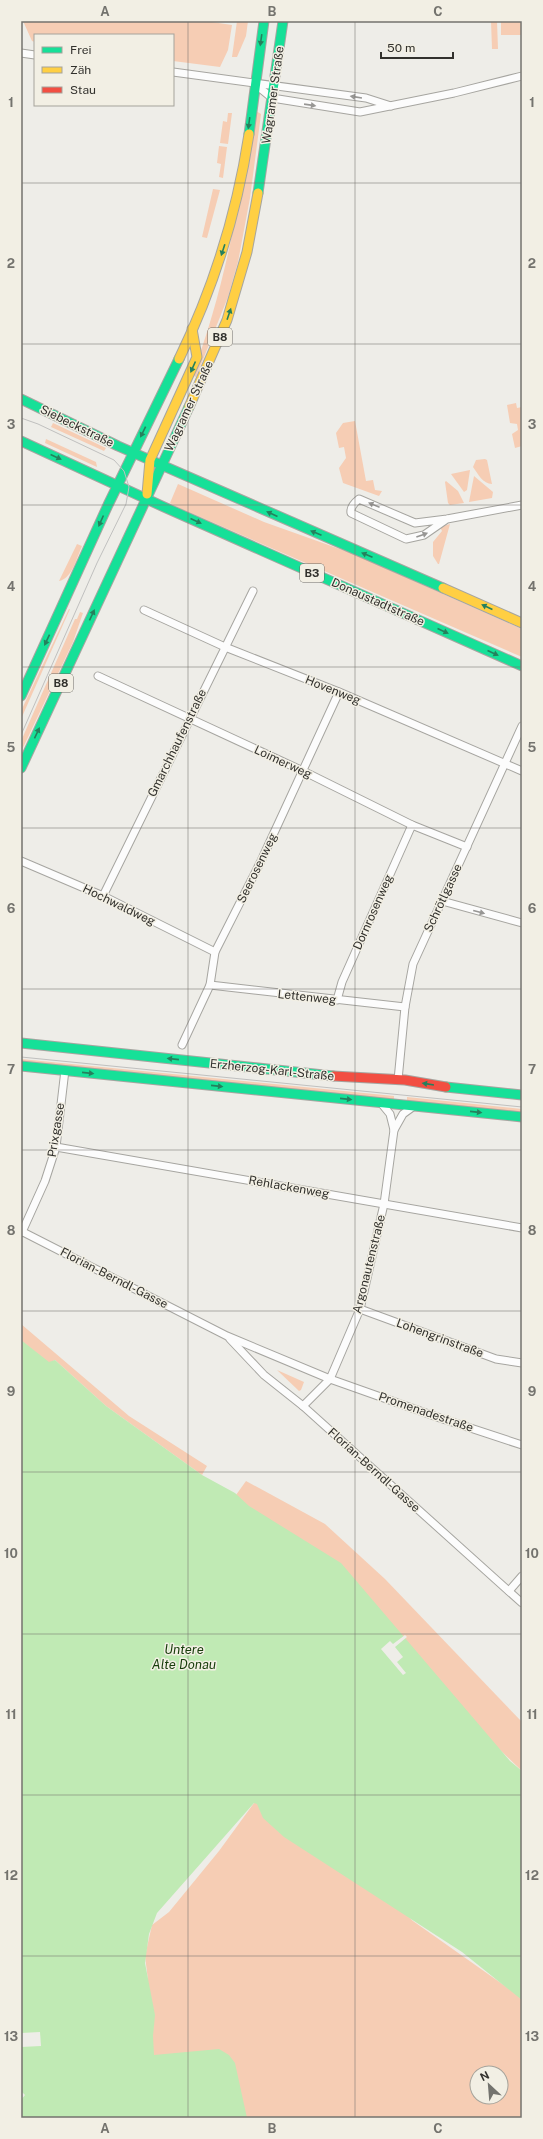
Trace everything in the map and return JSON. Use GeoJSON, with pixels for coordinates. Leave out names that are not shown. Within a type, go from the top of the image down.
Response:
{"type":"FeatureCollection","features":[{"type":"Feature","properties":{"kind":"main road","name":"Wagramer Straße"},"geometry":{"type":"LineString","coordinates":[[21,696],[117,486],[192,329],[218,266],[236,207],[264,21]]}},
{"type":"Feature","properties":{"kind":"main road","name":"Wagramer Straße"},"geometry":{"type":"LineString","coordinates":[[21,768],[211,359],[241,274],[253,228],[283,21]]}},
{"type":"Feature","properties":{"kind":"main road"},"geometry":{"type":"LineString","coordinates":[[147,499],[148,468],[150,460],[197,357],[192,329]]}},
{"type":"Feature","properties":{"kind":"main road","name":"Siebeckstraße"},"geometry":{"type":"LineString","coordinates":[[21,399],[162,465]]}},
{"type":"Feature","properties":{"kind":"main road","name":"B3"},"geometry":{"type":"LineString","coordinates":[[21,441],[147,499]]}},
{"type":"Feature","properties":{"kind":"main road"},"geometry":{"type":"LineString","coordinates":[[162,465],[522,623]]}},
{"type":"Feature","properties":{"kind":"main road","name":"Donaustadtstraße"},"geometry":{"type":"LineString","coordinates":[[147,499],[522,666]]}},
{"type":"Feature","properties":{"kind":"main road","name":"Erzherzog-Karl-Straße"},"geometry":{"type":"LineString","coordinates":[[21,1043],[350,1078],[398,1080],[453,1088],[522,1095]]}},
{"type":"Feature","properties":{"kind":"main road","name":"Erzherzog-Karl-Straße"},"geometry":{"type":"LineString","coordinates":[[21,1066],[522,1117]]}},
{"type":"Feature","properties":{"kind":"street"},"geometry":{"type":"LineString","coordinates":[[21,53],[34,55]]}},
{"type":"Feature","properties":{"kind":"street"},"geometry":{"type":"LineString","coordinates":[[174,72],[366,98],[393,106]]}},
{"type":"Feature","properties":{"kind":"street"},"geometry":{"type":"LineString","coordinates":[[255,84],[272,98],[360,112],[393,106],[522,76]]}},
{"type":"Feature","properties":{"kind":"street"},"geometry":{"type":"LineString","coordinates":[[447,519],[424,535],[406,539],[351,513],[350,510],[353,504],[359,499],[415,523],[447,519],[522,505]]}},
{"type":"Feature","properties":{"kind":"street","name":"Gmarchhaufenstraße"},"geometry":{"type":"LineString","coordinates":[[103,896],[253,592]]}},
{"type":"Feature","properties":{"kind":"street","name":"Hovenweg"},"geometry":{"type":"LineString","coordinates":[[144,610],[225,647],[339,692],[522,771]]}},
{"type":"Feature","properties":{"kind":"street","name":"Loimerweg"},"geometry":{"type":"LineString","coordinates":[[98,676],[303,771],[412,824],[467,847]]}},
{"type":"Feature","properties":{"kind":"street","name":"Seerosenweg"},"geometry":{"type":"LineString","coordinates":[[182,1046],[210,985],[215,952],[303,771],[339,692]]}},
{"type":"Feature","properties":{"kind":"street","name":"Schrötlgasse"},"geometry":{"type":"LineString","coordinates":[[398,1080],[405,1007],[413,964],[522,726]]}},
{"type":"Feature","properties":{"kind":"street","name":"Dornrosenweg"},"geometry":{"type":"LineString","coordinates":[[337,1000],[342,982],[412,824]]}},
{"type":"Feature","properties":{"kind":"street","name":"Hochwaldweg"},"geometry":{"type":"LineString","coordinates":[[21,860],[103,896],[215,952]]}},
{"type":"Feature","properties":{"kind":"street"},"geometry":{"type":"LineString","coordinates":[[442,901],[522,923]]}},
{"type":"Feature","properties":{"kind":"street","name":"Lettenweg"},"geometry":{"type":"LineString","coordinates":[[210,985],[405,1007]]}},
{"type":"Feature","properties":{"kind":"street","name":"Prixgasse"},"geometry":{"type":"LineString","coordinates":[[22,1231],[45,1181],[56,1147],[65,1070]]}},
{"type":"Feature","properties":{"kind":"street","name":"Argonautenstraße"},"geometry":{"type":"LineString","coordinates":[[303,1406],[330,1379],[360,1310],[384,1204],[394,1130],[388,1109],[378,1102]]}},
{"type":"Feature","properties":{"kind":"street","name":"Argonautenstraße"},"geometry":{"type":"LineString","coordinates":[[394,1130],[403,1114],[416,1106]]}},
{"type":"Feature","properties":{"kind":"street","name":"Rehlackenweg"},"geometry":{"type":"LineString","coordinates":[[56,1147],[522,1228]]}},
{"type":"Feature","properties":{"kind":"street","name":"Florian-Berndl-Gasse"},"geometry":{"type":"LineString","coordinates":[[22,1231],[227,1336],[330,1379]]}},
{"type":"Feature","properties":{"kind":"street","name":"Lohengrinstraße"},"geometry":{"type":"LineString","coordinates":[[360,1310],[496,1359],[522,1363]]}},
{"type":"Feature","properties":{"kind":"street","name":"Florian-Berndl-Gasse"},"geometry":{"type":"LineString","coordinates":[[227,1336],[264,1375],[303,1406],[522,1603]]}},
{"type":"Feature","properties":{"kind":"street","name":"Promenadestraße"},"geometry":{"type":"LineString","coordinates":[[330,1379],[440,1418],[522,1444]]}},
{"type":"Feature","properties":{"kind":"street"},"geometry":{"type":"LineString","coordinates":[[509,1591],[522,1576]]}},
{"type":"Feature","properties":{"kind":"shaded area"},"geometry":{"type":"Polygon","coordinates":[[[23,21],[205,21],[232,25],[228,50],[220,67],[174,61],[174,34],[34,34],[34,42],[32,41],[23,21]]]}},
{"type":"Feature","properties":{"kind":"shaded area"},"geometry":{"type":"Polygon","coordinates":[[[237,21],[248,21],[246,36],[237,57],[232,57],[237,21]]]}},
{"type":"Feature","properties":{"kind":"shaded area"},"geometry":{"type":"Polygon","coordinates":[[[491,21],[497,21],[498,49],[492,49],[491,21]]]}},
{"type":"Feature","properties":{"kind":"shaded area"},"geometry":{"type":"Polygon","coordinates":[[[501,21],[522,21],[522,35],[501,35],[501,21]]]}},
{"type":"Feature","properties":{"kind":"shaded area"},"geometry":{"type":"Polygon","coordinates":[[[256,111],[261,114],[250,198],[238,262],[228,297],[196,377],[192,375],[204,343],[222,278],[237,211],[256,111]]]}},
{"type":"Feature","properties":{"kind":"shaded area"},"geometry":{"type":"Polygon","coordinates":[[[228,113],[232,113],[228,144],[220,143],[223,121],[227,122],[228,113]]]}},
{"type":"Feature","properties":{"kind":"shaded area"},"geometry":{"type":"Polygon","coordinates":[[[219,146],[227,147],[223,178],[219,177],[221,164],[217,163],[219,146]]]}},
{"type":"Feature","properties":{"kind":"shaded area"},"geometry":{"type":"Polygon","coordinates":[[[213,189],[220,190],[207,238],[202,237],[213,189]]]}},
{"type":"Feature","properties":{"kind":"shaded area"},"geometry":{"type":"Polygon","coordinates":[[[516,403],[517,408],[522,407],[522,446],[515,448],[512,434],[518,430],[517,424],[510,423],[507,405],[516,403]]]}},
{"type":"Feature","properties":{"kind":"shaded area"},"geometry":{"type":"Polygon","coordinates":[[[355,421],[366,481],[373,480],[375,490],[382,491],[379,496],[343,483],[339,468],[346,458],[344,447],[339,448],[336,433],[343,423],[355,421]]]}},
{"type":"Feature","properties":{"kind":"shaded area"},"geometry":{"type":"Polygon","coordinates":[[[53,423],[106,448],[104,451],[51,427],[53,423]]]}},
{"type":"Feature","properties":{"kind":"shaded area"},"geometry":{"type":"Polygon","coordinates":[[[46,439],[96,462],[97,467],[45,443],[46,439]]]}},
{"type":"Feature","properties":{"kind":"shaded area"},"geometry":{"type":"Polygon","coordinates":[[[476,460],[487,460],[492,484],[489,484],[483,480],[473,467],[476,460]]]}},
{"type":"Feature","properties":{"kind":"shaded area"},"geometry":{"type":"Polygon","coordinates":[[[470,470],[467,490],[464,492],[451,474],[470,470]]]}},
{"type":"Feature","properties":{"kind":"shaded area"},"geometry":{"type":"Polygon","coordinates":[[[474,476],[493,492],[492,498],[469,502],[474,476]]]}},
{"type":"Feature","properties":{"kind":"shaded area"},"geometry":{"type":"Polygon","coordinates":[[[446,481],[458,491],[464,503],[450,505],[448,503],[446,481]]]}},
{"type":"Feature","properties":{"kind":"shaded area"},"geometry":{"type":"Polygon","coordinates":[[[178,484],[264,522],[351,553],[522,629],[522,657],[175,506],[170,503],[178,484]]]}},
{"type":"Feature","properties":{"kind":"shaded area"},"geometry":{"type":"Polygon","coordinates":[[[450,524],[438,564],[433,556],[433,542],[442,531],[440,527],[450,524]]]}},
{"type":"Feature","properties":{"kind":"shaded area"},"geometry":{"type":"Polygon","coordinates":[[[77,544],[82,546],[74,567],[64,579],[59,581],[77,544]]]}},
{"type":"Feature","properties":{"kind":"shaded area"},"geometry":{"type":"Polygon","coordinates":[[[70,609],[21,719],[21,711],[70,609]]]}},
{"type":"Feature","properties":{"kind":"shaded area"},"geometry":{"type":"Polygon","coordinates":[[[80,612],[83,613],[73,642],[21,752],[21,741],[75,619],[77,619],[80,612]]]}},
{"type":"Feature","properties":{"kind":"shaded area"},"geometry":{"type":"Polygon","coordinates":[[[21,1059],[394,1096],[394,1101],[21,1064],[21,1059]]]}},
{"type":"Feature","properties":{"kind":"shaded area"},"geometry":{"type":"Polygon","coordinates":[[[407,1097],[522,1109],[522,1114],[407,1102],[407,1097]]]}},
{"type":"Feature","properties":{"kind":"shaded area"},"geometry":{"type":"Polygon","coordinates":[[[21,1324],[129,1416],[207,1466],[202,1475],[106,1406],[55,1360],[49,1363],[23,1342],[21,1340],[21,1324]]]}},
{"type":"Feature","properties":{"kind":"shaded area"},"geometry":{"type":"Polygon","coordinates":[[[277,1370],[304,1382],[301,1390],[299,1391],[277,1370]]]}},
{"type":"Feature","properties":{"kind":"shaded area"},"geometry":{"type":"Polygon","coordinates":[[[246,1481],[325,1524],[385,1579],[522,1722],[522,1771],[236,1495],[246,1481]]]}},
{"type":"Feature","properties":{"kind":"shaded area"},"geometry":{"type":"Polygon","coordinates":[[[272,1798],[312,1828],[413,1921],[522,1998],[522,2118],[138,2118],[148,1980],[145,1956],[152,1925],[169,1912],[219,1851],[254,1803],[272,1798]]]}},
{"type":"Feature","properties":{"kind":"water","name":"Untere Alte Donau"},"geometry":{"type":"Polygon","coordinates":[[[21,1340],[49,1362],[55,1360],[106,1406],[202,1475],[235,1493],[249,1506],[341,1563],[510,1761],[522,1771],[522,2000],[462,1952],[284,1837],[263,1818],[257,1804],[254,1803],[157,1913],[149,1934],[145,1963],[155,2015],[153,2036],[154,2055],[219,2049],[229,2055],[235,2063],[247,2118],[21,2118],[21,2100],[25,2095],[21,2091],[21,1340]]]}},
{"type":"Feature","properties":{"kind":"pier"},"geometry":{"type":"Polygon","coordinates":[[[405,1635],[407,1637],[395,1647],[403,1657],[397,1662],[406,1673],[403,1675],[381,1649],[390,1641],[393,1644],[405,1635]]]}},
{"type":"Feature","properties":{"kind":"pier"},"geometry":{"type":"Polygon","coordinates":[[[40,2032],[41,2046],[21,2047],[21,2033],[40,2032]]]}},
{"type":"Feature","properties":{"kind":"tram line"},"geometry":{"type":"LineString","coordinates":[[21,418],[38,424],[114,460],[124,471],[129,487],[126,504],[97,563],[21,735]]}},
{"type":"Feature","properties":{"kind":"tram line"},"geometry":{"type":"LineString","coordinates":[[21,1057],[522,1107]]}},
{"type":"Feature","properties":{"kind":"traffic: fast"},"geometry":{"type":"LineString","coordinates":[[249,134],[264,21]]}},
{"type":"Feature","properties":{"kind":"traffic: fast"},"geometry":{"type":"LineString","coordinates":[[258,193],[283,21]]}},
{"type":"Feature","properties":{"kind":"traffic: fast"},"geometry":{"type":"LineString","coordinates":[[21,696],[108,505],[179,359]]}},
{"type":"Feature","properties":{"kind":"traffic: fast"},"geometry":{"type":"LineString","coordinates":[[21,399],[118,446],[443,588]]}},
{"type":"Feature","properties":{"kind":"traffic: fast"},"geometry":{"type":"LineString","coordinates":[[21,768],[189,407]]}},
{"type":"Feature","properties":{"kind":"traffic: fast"},"geometry":{"type":"LineString","coordinates":[[21,441],[164,507],[522,666]]}},
{"type":"Feature","properties":{"kind":"traffic: fast"},"geometry":{"type":"LineString","coordinates":[[21,1043],[333,1076]]}},
{"type":"Feature","properties":{"kind":"traffic: fast"},"geometry":{"type":"LineString","coordinates":[[21,1066],[522,1117]]}},
{"type":"Feature","properties":{"kind":"traffic: fast"},"geometry":{"type":"LineString","coordinates":[[446,1087],[522,1095]]}},
{"type":"Feature","properties":{"kind":"traffic: slow"},"geometry":{"type":"LineString","coordinates":[[179,359],[203,305],[223,249],[238,192],[249,134]]}},
{"type":"Feature","properties":{"kind":"traffic: slow"},"geometry":{"type":"LineString","coordinates":[[189,407],[227,320],[247,252],[258,193]]}},
{"type":"Feature","properties":{"kind":"traffic: slow"},"geometry":{"type":"LineString","coordinates":[[147,494],[150,460],[197,357],[192,329]]}},
{"type":"Feature","properties":{"kind":"traffic: slow"},"geometry":{"type":"LineString","coordinates":[[443,588],[522,623]]}},
{"type":"Feature","properties":{"kind":"traffic: jam"},"geometry":{"type":"LineString","coordinates":[[333,1076],[405,1080],[446,1087]]}}]}
